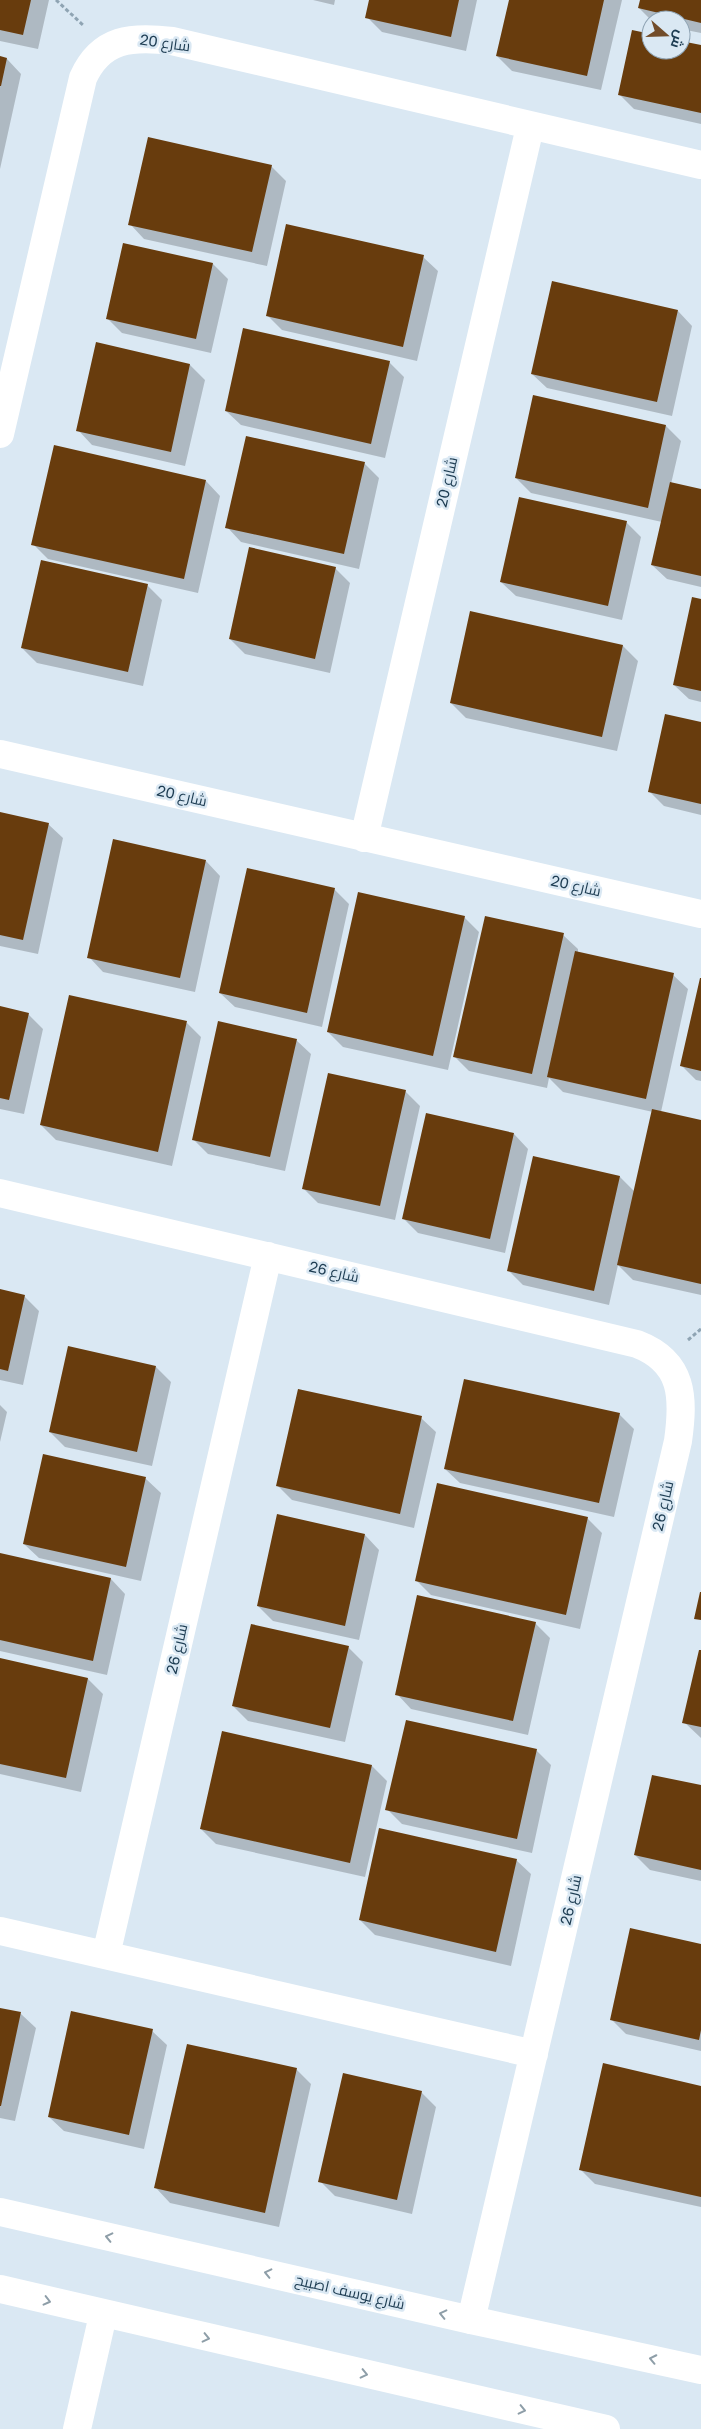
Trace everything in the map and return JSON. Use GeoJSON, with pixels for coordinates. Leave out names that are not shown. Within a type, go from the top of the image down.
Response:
{"type":"FeatureCollection","features":[{"type":"Feature","properties":{"kind":"street","name":"شارع 20"},"geometry":{"type":"LineString","coordinates":[[0,434],[80,90],[91,63],[108,48],[132,39],[172,41],[530,127],[701,165]]}},
{"type":"Feature","properties":{"kind":"street","name":"شارع 20"},"geometry":{"type":"LineString","coordinates":[[364,838],[530,127]]}},
{"type":"Feature","properties":{"kind":"street","name":"شارع 20"},"geometry":{"type":"LineString","coordinates":[[0,754],[701,914]]}},
{"type":"Feature","properties":{"kind":"street","name":"شارع 26"},"geometry":{"type":"LineString","coordinates":[[0,1193],[637,1344],[651,1350],[664,1360],[673,1372],[682,1402],[678,1441],[472,2320]]}},
{"type":"Feature","properties":{"kind":"street","name":"شارع 26"},"geometry":{"type":"LineString","coordinates":[[106,1955],[268,1256]]}},
{"type":"Feature","properties":{"kind":"street"},"geometry":{"type":"LineString","coordinates":[[0,1932],[534,2054]]}},
{"type":"Feature","properties":{"kind":"street","name":"شارع يوسف اصبيح"},"geometry":{"type":"LineString","coordinates":[[0,2212],[472,2320],[701,2370]]}},
{"type":"Feature","properties":{"kind":"street"},"geometry":{"type":"LineString","coordinates":[[0,2289],[103,2315],[606,2429]]}},
{"type":"Feature","properties":{"kind":"street"},"geometry":{"type":"LineString","coordinates":[[77,2429],[103,2315]]}},
{"type":"Feature","properties":{"kind":"building"},"geometry":{"type":"Polygon","coordinates":[[[0,0],[31,0],[23,35],[0,30],[0,0]]]}},
{"type":"Feature","properties":{"kind":"building"},"geometry":{"type":"Polygon","coordinates":[[[369,0],[459,0],[451,37],[365,18],[369,0]]]}},
{"type":"Feature","properties":{"kind":"building"},"geometry":{"type":"Polygon","coordinates":[[[509,0],[604,0],[587,76],[496,56],[509,0]]]}},
{"type":"Feature","properties":{"kind":"building"},"geometry":{"type":"Polygon","coordinates":[[[640,0],[701,0],[701,23],[691,21],[691,10],[646,10],[638,8],[640,0]]]}},
{"type":"Feature","properties":{"kind":"building"},"geometry":{"type":"Polygon","coordinates":[[[632,30],[641,32],[641,60],[691,60],[691,43],[701,45],[701,113],[618,95],[632,30]]]}},
{"type":"Feature","properties":{"kind":"building"},"geometry":{"type":"Polygon","coordinates":[[[0,56],[7,58],[1,86],[0,86],[0,56]]]}},
{"type":"Feature","properties":{"kind":"building"},"geometry":{"type":"Polygon","coordinates":[[[148,137],[272,165],[252,252],[128,225],[148,137]]]}},
{"type":"Feature","properties":{"kind":"building"},"geometry":{"type":"Polygon","coordinates":[[[286,224],[424,255],[403,347],[266,316],[286,224]]]}},
{"type":"Feature","properties":{"kind":"building"},"geometry":{"type":"Polygon","coordinates":[[[123,243],[213,263],[196,339],[106,319],[123,243]]]}},
{"type":"Feature","properties":{"kind":"building"},"geometry":{"type":"Polygon","coordinates":[[[552,281],[678,310],[657,402],[531,374],[552,281]]]}},
{"type":"Feature","properties":{"kind":"building"},"geometry":{"type":"Polygon","coordinates":[[[243,328],[390,361],[371,444],[225,411],[243,328]]]}},
{"type":"Feature","properties":{"kind":"building"},"geometry":{"type":"Polygon","coordinates":[[[96,342],[190,364],[171,452],[76,431],[96,342]]]}},
{"type":"Feature","properties":{"kind":"building"},"geometry":{"type":"Polygon","coordinates":[[[533,395],[666,425],[648,508],[515,478],[533,395]]]}},
{"type":"Feature","properties":{"kind":"building"},"geometry":{"type":"Polygon","coordinates":[[[246,436],[365,462],[344,554],[225,528],[246,436]]]}},
{"type":"Feature","properties":{"kind":"building"},"geometry":{"type":"Polygon","coordinates":[[[54,445],[206,480],[184,579],[31,545],[54,445]]]}},
{"type":"Feature","properties":{"kind":"building"},"geometry":{"type":"Polygon","coordinates":[[[670,482],[701,489],[701,576],[651,565],[670,482]]]}},
{"type":"Feature","properties":{"kind":"building"},"geometry":{"type":"Polygon","coordinates":[[[519,497],[627,521],[608,606],[500,582],[519,497]]]}},
{"type":"Feature","properties":{"kind":"building"},"geometry":{"type":"Polygon","coordinates":[[[249,547],[336,567],[315,659],[229,639],[249,547]]]}},
{"type":"Feature","properties":{"kind":"building"},"geometry":{"type":"Polygon","coordinates":[[[41,560],[148,584],[128,672],[21,648],[41,560]]]}},
{"type":"Feature","properties":{"kind":"building"},"geometry":{"type":"Polygon","coordinates":[[[692,597],[701,599],[701,691],[673,685],[692,597]]]}},
{"type":"Feature","properties":{"kind":"building"},"geometry":{"type":"Polygon","coordinates":[[[470,611],[623,645],[602,737],[450,703],[470,611]]]}},
{"type":"Feature","properties":{"kind":"building"},"geometry":{"type":"Polygon","coordinates":[[[665,714],[701,722],[701,804],[648,792],[665,714]]]}},
{"type":"Feature","properties":{"kind":"building"},"geometry":{"type":"Polygon","coordinates":[[[0,812],[49,823],[23,940],[0,935],[0,812]]]}},
{"type":"Feature","properties":{"kind":"building"},"geometry":{"type":"Polygon","coordinates":[[[113,839],[206,860],[180,978],[87,958],[113,839]]]}},
{"type":"Feature","properties":{"kind":"building"},"geometry":{"type":"Polygon","coordinates":[[[247,868],[335,888],[307,1013],[219,993],[247,868]]]}},
{"type":"Feature","properties":{"kind":"building"},"geometry":{"type":"Polygon","coordinates":[[[358,892],[465,916],[433,1056],[327,1032],[358,892]]]}},
{"type":"Feature","properties":{"kind":"building"},"geometry":{"type":"Polygon","coordinates":[[[485,916],[564,933],[532,1074],[453,1057],[485,916]]]}},
{"type":"Feature","properties":{"kind":"building"},"geometry":{"type":"Polygon","coordinates":[[[575,951],[674,973],[646,1099],[547,1077],[575,951]]]}},
{"type":"Feature","properties":{"kind":"building"},"geometry":{"type":"Polygon","coordinates":[[[701,978],[701,1071],[680,1066],[701,978]]]}},
{"type":"Feature","properties":{"kind":"building"},"geometry":{"type":"Polygon","coordinates":[[[69,995],[187,1021],[158,1152],[40,1125],[69,995]]]}},
{"type":"Feature","properties":{"kind":"building"},"geometry":{"type":"Polygon","coordinates":[[[0,1006],[29,1013],[9,1100],[0,1098],[0,1006]]]}},
{"type":"Feature","properties":{"kind":"building"},"geometry":{"type":"Polygon","coordinates":[[[218,1021],[297,1039],[270,1157],[192,1140],[218,1021]]]}},
{"type":"Feature","properties":{"kind":"building"},"geometry":{"type":"Polygon","coordinates":[[[328,1073],[406,1090],[380,1206],[302,1189],[328,1073]]]}},
{"type":"Feature","properties":{"kind":"building"},"geometry":{"type":"Polygon","coordinates":[[[652,1109],[701,1120],[701,1284],[617,1265],[652,1109]]]}},
{"type":"Feature","properties":{"kind":"building"},"geometry":{"type":"Polygon","coordinates":[[[426,1113],[514,1133],[490,1239],[402,1219],[426,1113]]]}},
{"type":"Feature","properties":{"kind":"building"},"geometry":{"type":"Polygon","coordinates":[[[533,1156],[620,1176],[594,1291],[507,1271],[533,1156]]]}},
{"type":"Feature","properties":{"kind":"building"},"geometry":{"type":"Polygon","coordinates":[[[0,1289],[25,1295],[8,1371],[0,1369],[0,1289]]]}},
{"type":"Feature","properties":{"kind":"building"},"geometry":{"type":"Polygon","coordinates":[[[68,1346],[156,1366],[137,1452],[49,1432],[68,1346]]]}},
{"type":"Feature","properties":{"kind":"building"},"geometry":{"type":"Polygon","coordinates":[[[464,1379],[620,1413],[599,1503],[444,1469],[464,1379]]]}},
{"type":"Feature","properties":{"kind":"building"},"geometry":{"type":"Polygon","coordinates":[[[298,1389],[422,1416],[400,1514],[276,1486],[298,1389]]]}},
{"type":"Feature","properties":{"kind":"building"},"geometry":{"type":"Polygon","coordinates":[[[43,1454],[146,1477],[126,1567],[23,1544],[43,1454]]]}},
{"type":"Feature","properties":{"kind":"building"},"geometry":{"type":"Polygon","coordinates":[[[437,1483],[588,1517],[566,1615],[415,1581],[437,1483]]]}},
{"type":"Feature","properties":{"kind":"building"},"geometry":{"type":"Polygon","coordinates":[[[277,1514],[365,1534],[345,1626],[257,1606],[277,1514]]]}},
{"type":"Feature","properties":{"kind":"building"},"geometry":{"type":"Polygon","coordinates":[[[0,1553],[111,1578],[93,1661],[0,1640],[0,1553]]]}},
{"type":"Feature","properties":{"kind":"building"},"geometry":{"type":"Polygon","coordinates":[[[701,1592],[701,1620],[694,1619],[701,1592]]]}},
{"type":"Feature","properties":{"kind":"building"},"geometry":{"type":"Polygon","coordinates":[[[417,1595],[536,1622],[513,1721],[395,1695],[417,1595]]]}},
{"type":"Feature","properties":{"kind":"building"},"geometry":{"type":"Polygon","coordinates":[[[251,1624],[349,1646],[330,1728],[232,1706],[251,1624]]]}},
{"type":"Feature","properties":{"kind":"building"},"geometry":{"type":"Polygon","coordinates":[[[699,1650],[701,1650],[701,1727],[682,1723],[699,1650]]]}},
{"type":"Feature","properties":{"kind":"building"},"geometry":{"type":"Polygon","coordinates":[[[0,1658],[88,1678],[66,1778],[0,1764],[0,1658]]]}},
{"type":"Feature","properties":{"kind":"building"},"geometry":{"type":"Polygon","coordinates":[[[406,1720],[537,1749],[517,1839],[385,1810],[406,1720]]]}},
{"type":"Feature","properties":{"kind":"building"},"geometry":{"type":"Polygon","coordinates":[[[222,1731],[372,1765],[350,1863],[200,1829],[222,1731]]]}},
{"type":"Feature","properties":{"kind":"building"},"geometry":{"type":"Polygon","coordinates":[[[652,1775],[701,1785],[701,1870],[634,1855],[652,1775]]]}},
{"type":"Feature","properties":{"kind":"building"},"geometry":{"type":"Polygon","coordinates":[[[379,1828],[517,1859],[496,1952],[359,1920],[379,1828]]]}},
{"type":"Feature","properties":{"kind":"building"},"geometry":{"type":"Polygon","coordinates":[[[630,1928],[701,1944],[701,2030],[699,2040],[610,2020],[630,1928]]]}},
{"type":"Feature","properties":{"kind":"building"},"geometry":{"type":"Polygon","coordinates":[[[0,2008],[21,2012],[1,2106],[0,2106],[0,2008]]]}},
{"type":"Feature","properties":{"kind":"building"},"geometry":{"type":"Polygon","coordinates":[[[71,2011],[153,2029],[129,2135],[48,2117],[71,2011]]]}},
{"type":"Feature","properties":{"kind":"building"},"geometry":{"type":"Polygon","coordinates":[[[187,2044],[297,2068],[265,2213],[154,2188],[187,2044]]]}},
{"type":"Feature","properties":{"kind":"building"},"geometry":{"type":"Polygon","coordinates":[[[603,2063],[701,2086],[701,2197],[579,2170],[603,2063]]]}},
{"type":"Feature","properties":{"kind":"building"},"geometry":{"type":"Polygon","coordinates":[[[343,2073],[422,2091],[397,2200],[318,2182],[343,2073]]]}}]}
